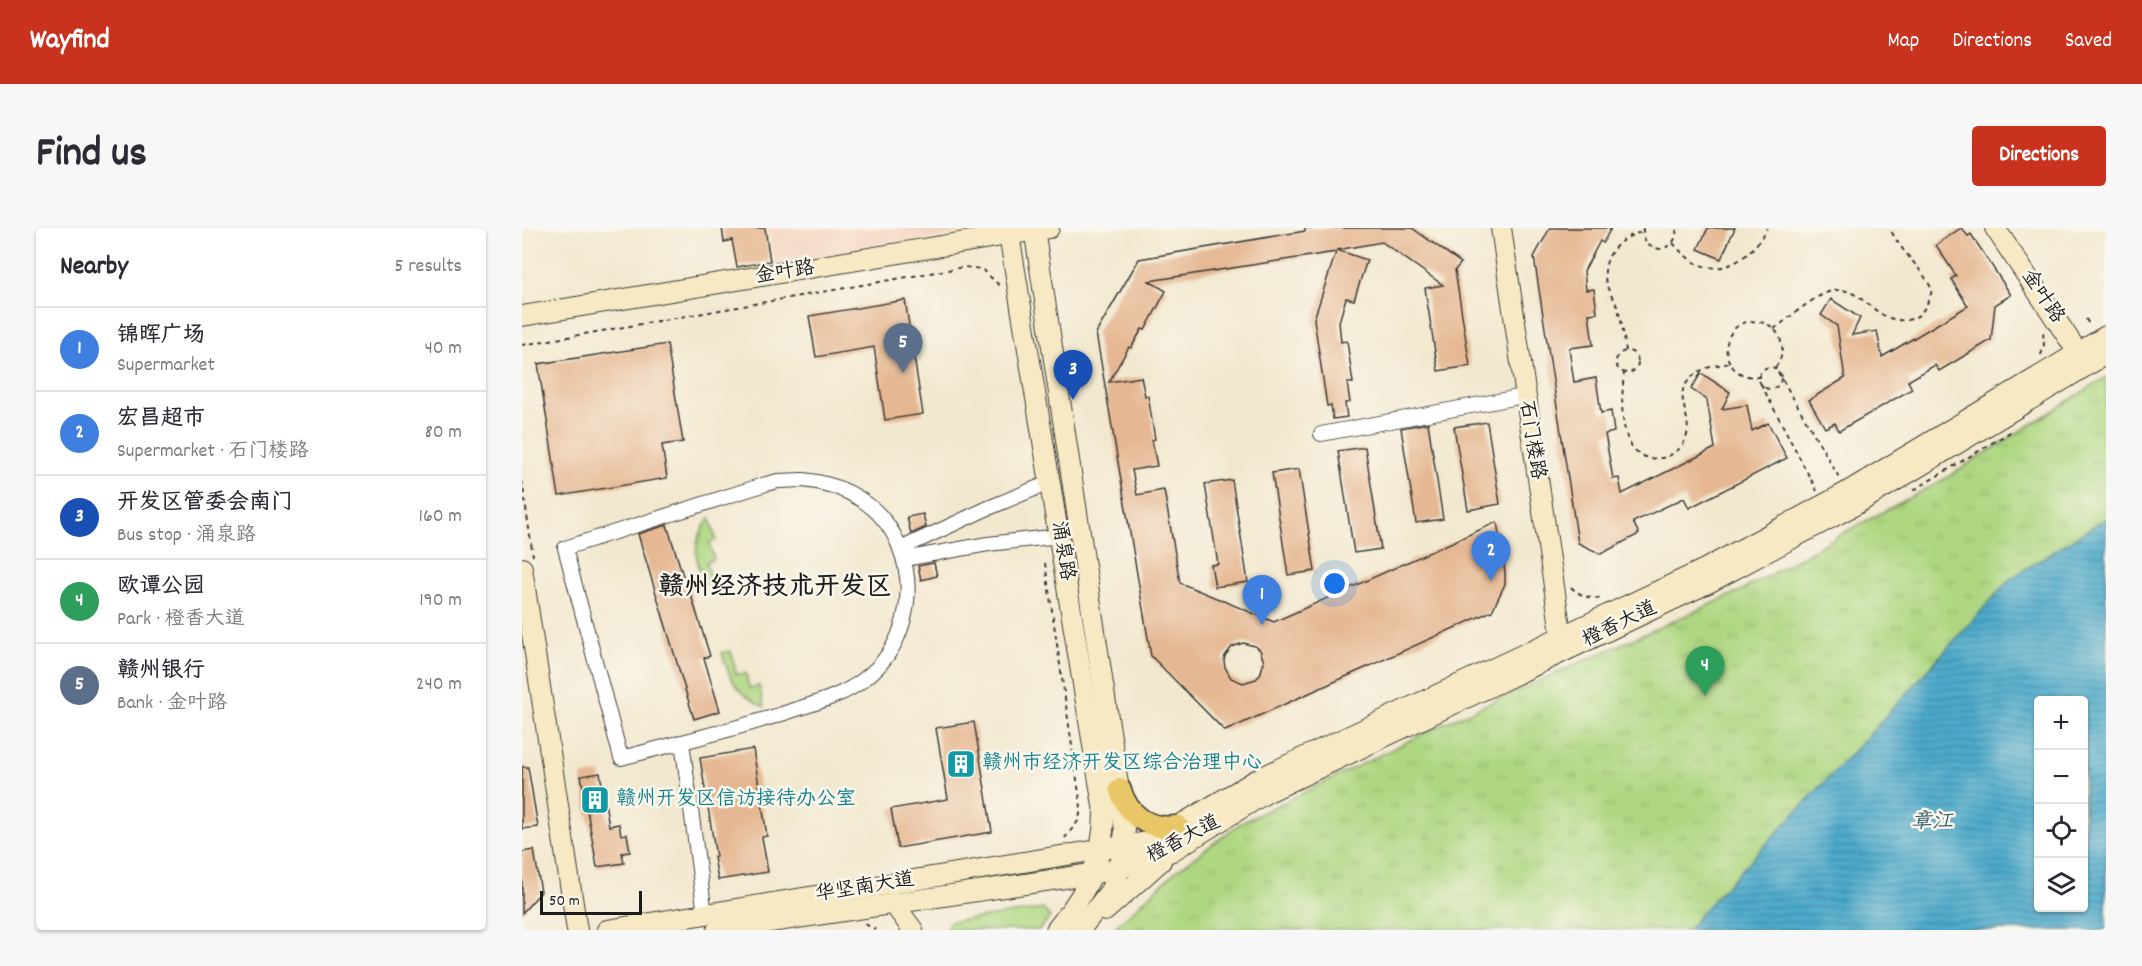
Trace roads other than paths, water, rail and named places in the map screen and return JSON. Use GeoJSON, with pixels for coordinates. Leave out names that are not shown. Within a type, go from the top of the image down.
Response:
{"type":"FeatureCollection","features":[{"type":"Feature","properties":{"kind":"main road","name":"石门楼路"},"geometry":{"type":"LineString","coordinates":[[1501,228],[1524,396],[1563,644]]}},
{"type":"Feature","properties":{"kind":"main road","name":"金叶路"},"geometry":{"type":"LineString","coordinates":[[1995,228],[2083,359]]}},
{"type":"Feature","properties":{"kind":"main road","name":"金叶路"},"geometry":{"type":"LineString","coordinates":[[522,316],[1008,232],[1039,229]]}},
{"type":"Feature","properties":{"kind":"main road","name":"涌泉路"},"geometry":{"type":"LineString","coordinates":[[1039,229],[1125,830],[1120,869],[1110,891],[1080,930]]}},
{"type":"Feature","properties":{"kind":"main road","name":"涌泉路"},"geometry":{"type":"LineString","coordinates":[[1008,232],[1051,482],[1050,537],[1104,812],[1104,830],[1100,850],[1085,891],[1056,930]]}},
{"type":"Feature","properties":{"kind":"main road","name":"橙香大道"},"geometry":{"type":"LineString","coordinates":[[1123,847],[1147,842],[1258,779],[1563,644],[1710,582],[1855,505],[2083,359],[2106,336]]}},
{"type":"Feature","properties":{"kind":"main road","name":"橙香大道"},"geometry":{"type":"LineString","coordinates":[[1120,869],[1138,865],[1172,851],[1266,793],[1705,570],[1821,499],[2083,359],[2106,354]]}},
{"type":"Feature","properties":{"kind":"main road"},"geometry":{"type":"LineString","coordinates":[[522,568],[528,648],[577,930]]}},
{"type":"Feature","properties":{"kind":"main road"},"geometry":{"type":"LineString","coordinates":[[1120,789],[1127,806],[1138,818],[1161,827],[1178,826]]}},
{"type":"Feature","properties":{"kind":"main road","name":"华坚南大道"},"geometry":{"type":"LineString","coordinates":[[711,922],[1123,847]]}},
{"type":"Feature","properties":{"kind":"main road"},"geometry":{"type":"LineString","coordinates":[[1086,930],[1172,851]]}},
{"type":"Feature","properties":{"kind":"main road","name":"华坚南大道"},"geometry":{"type":"LineString","coordinates":[[607,930],[711,922],[893,903],[1120,869]]}},
{"type":"Feature","properties":{"kind":"main road"},"geometry":{"type":"LineString","coordinates":[[893,903],[914,930]]}},
{"type":"Feature","properties":{"kind":"street"},"geometry":{"type":"LineString","coordinates":[[1320,434],[1524,396]]}},
{"type":"Feature","properties":{"kind":"street"},"geometry":{"type":"LineString","coordinates":[[790,479],[828,484],[863,500],[891,530],[902,554],[908,587],[905,616],[896,641],[872,673],[831,698],[752,724],[621,758],[566,548],[766,484],[790,479]]}},
{"type":"Feature","properties":{"kind":"street"},"geometry":{"type":"LineString","coordinates":[[902,554],[986,509],[1051,482]]}},
{"type":"Feature","properties":{"kind":"street"},"geometry":{"type":"LineString","coordinates":[[902,554],[1050,537]]}},
{"type":"Feature","properties":{"kind":"street"},"geometry":{"type":"LineString","coordinates":[[682,742],[711,922]]}},
{"type":"Feature","properties":{"kind":"water","name":"章江"},"geometry":{"type":"Polygon","coordinates":[[[2106,518],[2106,930],[1688,930],[1702,912],[1868,736],[2010,579],[2106,518]]]}},
{"type":"Feature","properties":{"kind":"place","name":"赣州银行"},"geometry":{"type":"Point","coordinates":[903,373]}},
{"type":"Feature","properties":{"kind":"place","name":"开发区管委会南门"},"geometry":{"type":"Point","coordinates":[1073,400]}},
{"type":"Feature","properties":{"kind":"place","name":"宏昌超市"},"geometry":{"type":"Point","coordinates":[1491,581]}},
{"type":"Feature","properties":{"kind":"place","name":"锦晖广场"},"geometry":{"type":"Point","coordinates":[1262,625]}},
{"type":"Feature","properties":{"kind":"place","name":"欧谭公园"},"geometry":{"type":"Point","coordinates":[1705,696]}},
{"type":"Feature","properties":{"kind":"place","name":"赣州市经济开发区综合治理中心"},"geometry":{"type":"Point","coordinates":[961,764]}},
{"type":"Feature","properties":{"kind":"place","name":"赣州开发区信访接待办公室"},"geometry":{"type":"Point","coordinates":[595,800]}},
{"type":"Feature","properties":{"kind":"district","name":"赣州经济技术开发区"},"geometry":{"type":"Point","coordinates":[775,588]}}]}
